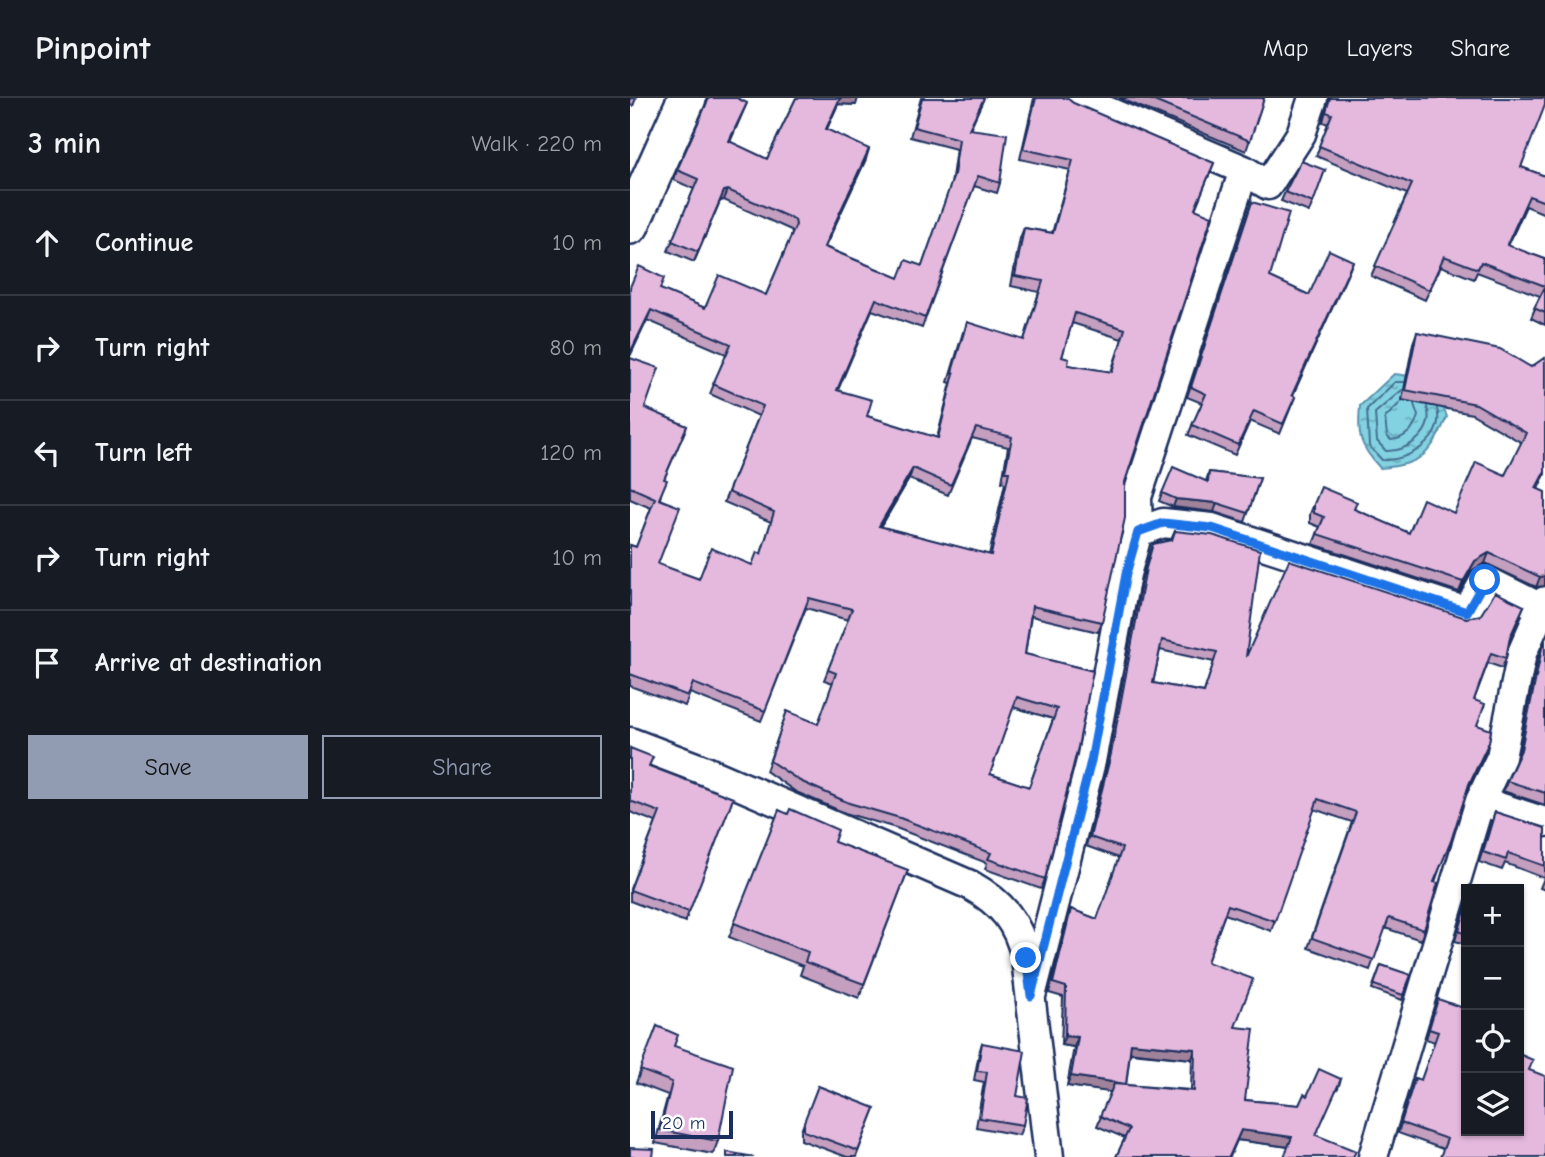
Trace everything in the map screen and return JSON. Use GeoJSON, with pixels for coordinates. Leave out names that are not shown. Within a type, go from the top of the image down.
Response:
{"type":"FeatureCollection","features":[{"type":"Feature","properties":{"kind":"street"},"geometry":{"type":"LineString","coordinates":[[630,225],[687,98]]}},
{"type":"Feature","properties":{"kind":"street"},"geometry":{"type":"LineString","coordinates":[[1076,98],[1103,107],[1244,170],[1268,186],[1301,134],[1313,98]]}},
{"type":"Feature","properties":{"kind":"street"},"geometry":{"type":"LineString","coordinates":[[1031,996],[1091,761],[1126,574],[1138,532],[1138,497],[1244,170]]}},
{"type":"Feature","properties":{"kind":"street"},"geometry":{"type":"LineString","coordinates":[[1138,532],[1163,523],[1212,528],[1467,612],[1485,580],[1543,605],[1522,653],[1501,757],[1480,801],[1373,1157]]}},
{"type":"Feature","properties":{"kind":"street"},"geometry":{"type":"LineString","coordinates":[[630,741],[706,771],[991,897],[1011,915],[1021,935],[1031,996],[1049,1157]]}},
{"type":"Feature","properties":{"kind":"street"},"geometry":{"type":"LineString","coordinates":[[1480,801],[1545,822]]}},
{"type":"Feature","properties":{"kind":"water"},"geometry":{"type":"Polygon","coordinates":[[[1394,374],[1430,384],[1439,396],[1447,417],[1435,440],[1423,455],[1406,464],[1380,468],[1361,440],[1360,406],[1394,374]]]}},
{"type":"Feature","properties":{"kind":"building"},"geometry":{"type":"Polygon","coordinates":[[[709,98],[737,98],[747,103],[729,141],[767,159],[796,98],[840,98],[826,129],[869,149],[824,247],[899,278],[906,260],[922,266],[954,175],[959,139],[914,127],[922,98],[984,98],[969,129],[1007,134],[1000,183],[978,176],[925,318],[876,299],[837,390],[872,400],[867,416],[938,438],[954,373],[952,372],[967,322],[1024,340],[1043,281],[1015,276],[1024,228],[1053,233],[1073,160],[1023,149],[1036,98],[1067,98],[1073,103],[1214,163],[1195,209],[1212,216],[1125,482],[1125,518],[1102,622],[1032,606],[1025,654],[1093,671],[1078,747],[1045,879],[988,859],[991,853],[900,818],[849,803],[800,781],[770,761],[787,711],[818,724],[836,673],[828,670],[852,609],[809,598],[765,711],[693,683],[688,696],[630,674],[630,545],[636,547],[655,498],[630,487],[630,358],[659,368],[645,408],[687,426],[664,479],[667,480],[659,499],[680,507],[658,564],[699,579],[711,548],[752,565],[757,552],[761,554],[774,512],[728,492],[763,406],[713,384],[731,344],[651,310],[630,353],[630,287],[639,266],[664,278],[660,289],[705,308],[719,275],[766,295],[796,225],[795,220],[728,190],[724,191],[698,252],[672,241],[698,179],[677,170],[709,98]],[[1075,313],[1062,357],[1069,359],[1068,365],[1112,372],[1125,329],[1075,313]],[[976,428],[951,485],[913,468],[879,526],[991,555],[1009,472],[1005,472],[1012,437],[976,428]],[[1017,697],[990,774],[1029,787],[1057,709],[1017,697]]]}},
{"type":"Feature","properties":{"kind":"building"},"geometry":{"type":"Polygon","coordinates":[[[1147,98],[1264,98],[1250,141],[1147,98]]]}},
{"type":"Feature","properties":{"kind":"building"},"geometry":{"type":"Polygon","coordinates":[[[1330,98],[1545,98],[1545,105],[1521,167],[1545,176],[1545,202],[1529,196],[1507,245],[1545,259],[1545,286],[1481,262],[1478,269],[1444,256],[1429,290],[1375,266],[1412,184],[1319,146],[1332,114],[1326,112],[1330,98]]]}},
{"type":"Feature","properties":{"kind":"building"},"geometry":{"type":"Polygon","coordinates":[[[1301,161],[1325,170],[1313,203],[1285,192],[1301,161]]]}},
{"type":"Feature","properties":{"kind":"building"},"geometry":{"type":"Polygon","coordinates":[[[1252,202],[1289,213],[1270,277],[1309,295],[1329,250],[1353,261],[1292,395],[1295,397],[1283,424],[1254,411],[1238,445],[1192,425],[1206,394],[1191,387],[1252,202]]]}},
{"type":"Feature","properties":{"kind":"building"},"geometry":{"type":"Polygon","coordinates":[[[1545,287],[1545,313],[1534,308],[1545,287]]]}},
{"type":"Feature","properties":{"kind":"building"},"geometry":{"type":"Polygon","coordinates":[[[1417,332],[1500,349],[1531,367],[1545,358],[1545,471],[1536,488],[1545,492],[1545,576],[1540,577],[1489,553],[1475,561],[1463,582],[1317,534],[1324,517],[1314,513],[1314,504],[1321,487],[1357,502],[1354,509],[1409,533],[1423,499],[1454,513],[1476,462],[1505,475],[1526,433],[1476,404],[1405,390],[1417,332]]]}},
{"type":"Feature","properties":{"kind":"building"},"geometry":{"type":"Polygon","coordinates":[[[1173,467],[1208,482],[1209,472],[1260,478],[1248,513],[1217,503],[1176,499],[1162,493],[1173,467]]]}},
{"type":"Feature","properties":{"kind":"building"},"geometry":{"type":"Polygon","coordinates":[[[1175,531],[1212,535],[1260,550],[1246,657],[1289,560],[1466,618],[1480,616],[1495,592],[1524,606],[1510,637],[1506,658],[1491,653],[1474,700],[1485,704],[1477,725],[1491,730],[1489,742],[1469,784],[1451,841],[1434,882],[1438,883],[1424,930],[1389,918],[1374,960],[1312,938],[1356,812],[1318,799],[1275,921],[1228,905],[1207,962],[1253,979],[1235,1027],[1254,1029],[1245,1100],[1299,1105],[1304,1094],[1307,1096],[1319,1069],[1341,1079],[1316,1135],[1356,1151],[1353,1157],[1284,1157],[1292,1137],[1241,1130],[1229,1157],[1116,1157],[1129,1129],[1100,1116],[1114,1084],[1194,1091],[1195,1049],[1131,1043],[1126,1084],[1071,1076],[1078,1037],[1065,1036],[1066,987],[1053,983],[1071,909],[1097,919],[1122,848],[1090,837],[1111,754],[1146,568],[1153,544],[1172,540],[1175,531]],[[1162,640],[1153,683],[1204,692],[1217,652],[1162,640]]]}},
{"type":"Feature","properties":{"kind":"building"},"geometry":{"type":"Polygon","coordinates":[[[1545,640],[1545,793],[1507,781],[1521,750],[1545,640]]]}},
{"type":"Feature","properties":{"kind":"building"},"geometry":{"type":"Polygon","coordinates":[[[630,748],[653,757],[649,766],[733,798],[689,912],[630,890],[660,812],[630,801],[630,748]]]}},
{"type":"Feature","properties":{"kind":"building"},"geometry":{"type":"Polygon","coordinates":[[[790,809],[838,830],[834,842],[908,870],[864,984],[805,962],[808,952],[734,923],[779,810],[788,814],[790,809]]]}},
{"type":"Feature","properties":{"kind":"building"},"geometry":{"type":"Polygon","coordinates":[[[1495,812],[1545,828],[1545,866],[1508,853],[1506,860],[1483,852],[1495,812]]]}},
{"type":"Feature","properties":{"kind":"building"},"geometry":{"type":"Polygon","coordinates":[[[1381,965],[1411,975],[1403,995],[1374,985],[1381,965]]]}},
{"type":"Feature","properties":{"kind":"building"},"geometry":{"type":"Polygon","coordinates":[[[1438,999],[1461,1007],[1461,1136],[1524,1136],[1524,1056],[1533,1060],[1529,1070],[1545,1076],[1545,1157],[1440,1157],[1447,1139],[1401,1123],[1415,1078],[1421,1080],[1438,1032],[1429,1029],[1438,999]]]}},
{"type":"Feature","properties":{"kind":"building"},"geometry":{"type":"Polygon","coordinates":[[[657,1026],[678,1035],[674,1046],[733,1066],[718,1141],[660,1130],[672,1082],[640,1070],[657,1026]]]}},
{"type":"Feature","properties":{"kind":"building"},"geometry":{"type":"Polygon","coordinates":[[[982,1043],[1025,1051],[1017,1096],[1028,1098],[1023,1125],[980,1118],[987,1072],[977,1071],[982,1043]]]}},
{"type":"Feature","properties":{"kind":"building"},"geometry":{"type":"Polygon","coordinates":[[[818,1086],[875,1108],[858,1151],[804,1131],[804,1122],[818,1086]]]}},
{"type":"Feature","properties":{"kind":"building"},"geometry":{"type":"Polygon","coordinates":[[[630,1148],[654,1149],[653,1157],[630,1157],[630,1148]]]}},
{"type":"Feature","properties":{"kind":"building"},"geometry":{"type":"Polygon","coordinates":[[[727,1152],[754,1157],[727,1157],[727,1152]]]}},
{"type":"Feature","properties":{"kind":"route"},"geometry":{"type":"LineString","coordinates":[[1026,958],[1031,996],[1091,761],[1126,574],[1138,532],[1163,523],[1212,528],[1467,612],[1485,580]]}}]}
